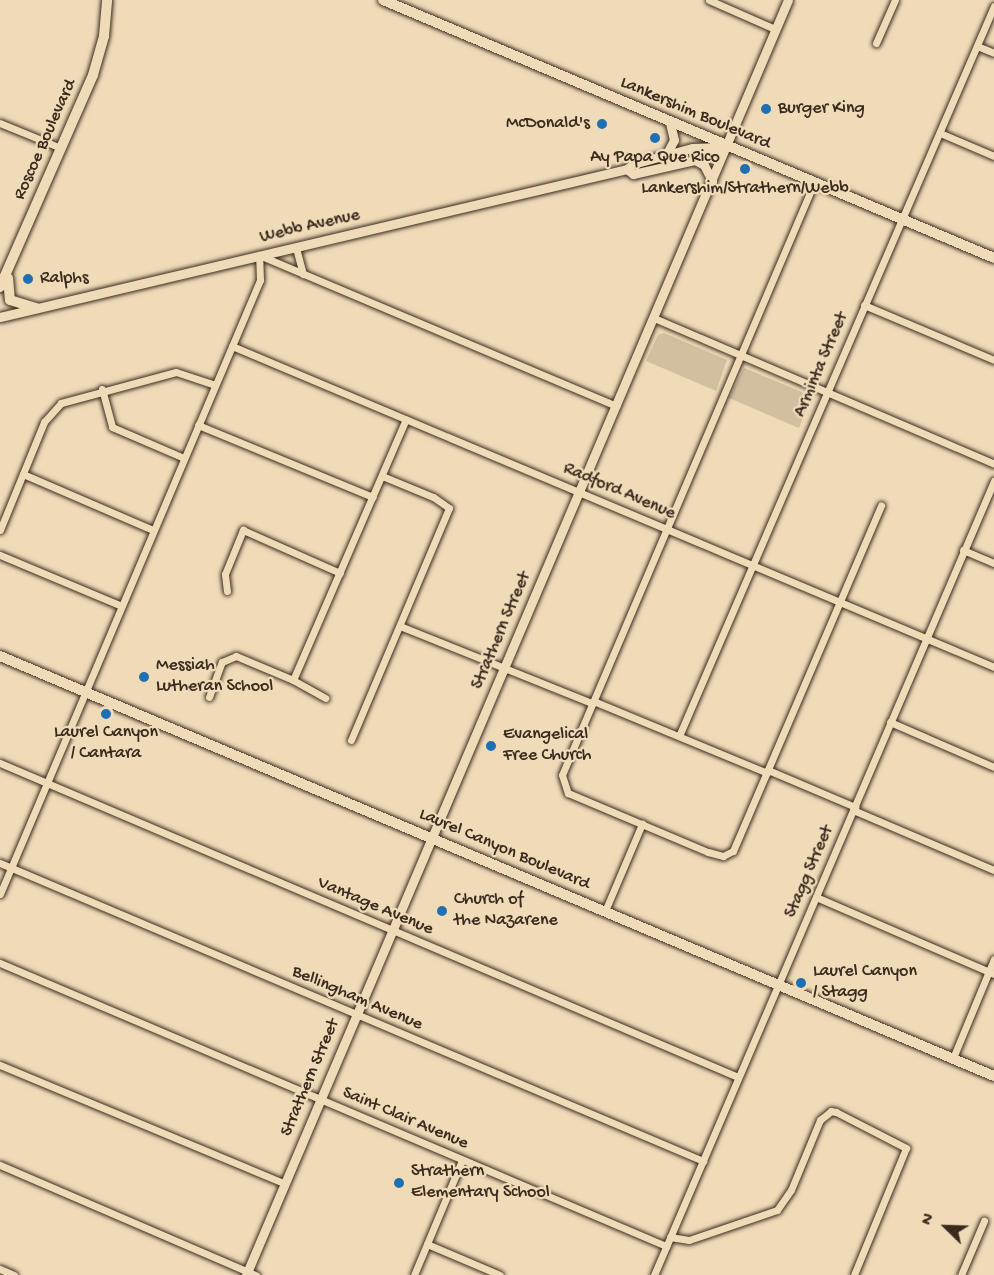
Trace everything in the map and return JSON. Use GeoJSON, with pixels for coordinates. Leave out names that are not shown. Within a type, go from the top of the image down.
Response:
{"type":"FeatureCollection","features":[{"type":"Feature","properties":{"kind":"main road","name":"Roscoe Boulevard"},"geometry":{"type":"LineString","coordinates":[[0,288],[93,75],[104,36],[107,0]]}},
{"type":"Feature","properties":{"kind":"main road","name":"Lankershim Boulevard"},"geometry":{"type":"LineString","coordinates":[[383,0],[994,258]]}},
{"type":"Feature","properties":{"kind":"main road"},"geometry":{"type":"LineString","coordinates":[[8,269],[8,297],[15,303],[37,308]]}},
{"type":"Feature","properties":{"kind":"main road","name":"Laurel Canyon Boulevard"},"geometry":{"type":"LineString","coordinates":[[0,656],[994,1076]]}},
{"type":"Feature","properties":{"kind":"street"},"geometry":{"type":"LineString","coordinates":[[709,0],[775,29]]}},
{"type":"Feature","properties":{"kind":"street","name":"Strathern Street"},"geometry":{"type":"LineString","coordinates":[[250,1274],[284,1183],[788,0]]}},
{"type":"Feature","properties":{"kind":"street"},"geometry":{"type":"LineString","coordinates":[[876,43],[895,0]]}},
{"type":"Feature","properties":{"kind":"street","name":"Arminta Street"},"geometry":{"type":"LineString","coordinates":[[679,736],[994,6]]}},
{"type":"Feature","properties":{"kind":"street"},"geometry":{"type":"LineString","coordinates":[[977,46],[994,53]]}},
{"type":"Feature","properties":{"kind":"street"},"geometry":{"type":"LineString","coordinates":[[665,156],[674,140],[670,122]]}},
{"type":"Feature","properties":{"kind":"street"},"geometry":{"type":"LineString","coordinates":[[0,123],[61,148]]}},
{"type":"Feature","properties":{"kind":"street"},"geometry":{"type":"LineString","coordinates":[[940,133],[994,156]]}},
{"type":"Feature","properties":{"kind":"street","name":"Webb Avenue"},"geometry":{"type":"LineString","coordinates":[[0,317],[627,169],[633,164],[692,148],[727,147]]}},
{"type":"Feature","properties":{"kind":"street","name":"Webb Avenue"},"geometry":{"type":"LineString","coordinates":[[627,169],[633,174],[695,160],[727,147]]}},
{"type":"Feature","properties":{"kind":"street"},"geometry":{"type":"LineString","coordinates":[[695,160],[704,165],[712,181]]}},
{"type":"Feature","properties":{"kind":"street"},"geometry":{"type":"LineString","coordinates":[[814,183],[562,776],[568,793],[719,856],[732,851],[881,506]]}},
{"type":"Feature","properties":{"kind":"street"},"geometry":{"type":"LineString","coordinates":[[296,248],[303,274]]}},
{"type":"Feature","properties":{"kind":"street"},"geometry":{"type":"LineString","coordinates":[[0,894],[260,280],[259,255],[616,406]]}},
{"type":"Feature","properties":{"kind":"street"},"geometry":{"type":"LineString","coordinates":[[864,305],[994,360]]}},
{"type":"Feature","properties":{"kind":"street"},"geometry":{"type":"LineString","coordinates":[[654,318],[994,464]]}},
{"type":"Feature","properties":{"kind":"street","name":"Radford Avenue"},"geometry":{"type":"LineString","coordinates":[[232,346],[994,667]]}},
{"type":"Feature","properties":{"kind":"street"},"geometry":{"type":"LineString","coordinates":[[0,530],[44,422],[55,408],[70,398],[176,372],[215,385]]}},
{"type":"Feature","properties":{"kind":"street"},"geometry":{"type":"LineString","coordinates":[[102,389],[112,427],[184,458]]}},
{"type":"Feature","properties":{"kind":"street"},"geometry":{"type":"LineString","coordinates":[[293,680],[406,419]]}},
{"type":"Feature","properties":{"kind":"street"},"geometry":{"type":"LineString","coordinates":[[198,425],[373,497]]}},
{"type":"Feature","properties":{"kind":"street"},"geometry":{"type":"LineString","coordinates":[[23,474],[153,530]]}},
{"type":"Feature","properties":{"kind":"street"},"geometry":{"type":"LineString","coordinates":[[351,740],[448,508],[433,497],[381,476]]}},
{"type":"Feature","properties":{"kind":"street","name":"Stagg Street"},"geometry":{"type":"LineString","coordinates":[[654,1275],[994,481]]}},
{"type":"Feature","properties":{"kind":"street"},"geometry":{"type":"LineString","coordinates":[[227,591],[225,574],[243,530],[340,573]]}},
{"type":"Feature","properties":{"kind":"street"},"geometry":{"type":"LineString","coordinates":[[963,550],[994,563]]}},
{"type":"Feature","properties":{"kind":"street"},"geometry":{"type":"LineString","coordinates":[[0,555],[122,606]]}},
{"type":"Feature","properties":{"kind":"street"},"geometry":{"type":"LineString","coordinates":[[400,626],[767,771],[994,870]]}},
{"type":"Feature","properties":{"kind":"street"},"geometry":{"type":"LineString","coordinates":[[208,697],[227,657],[236,656],[293,680],[325,698]]}},
{"type":"Feature","properties":{"kind":"street"},"geometry":{"type":"LineString","coordinates":[[890,722],[994,767]]}},
{"type":"Feature","properties":{"kind":"street","name":"Vantage Avenue"},"geometry":{"type":"LineString","coordinates":[[0,763],[738,1077]]}},
{"type":"Feature","properties":{"kind":"street"},"geometry":{"type":"LineString","coordinates":[[605,911],[642,824]]}},
{"type":"Feature","properties":{"kind":"street","name":"Bellingham Avenue"},"geometry":{"type":"LineString","coordinates":[[0,863],[703,1161]]}},
{"type":"Feature","properties":{"kind":"street"},"geometry":{"type":"LineString","coordinates":[[816,897],[991,973]]}},
{"type":"Feature","properties":{"kind":"street"},"geometry":{"type":"LineString","coordinates":[[953,1058],[991,973],[994,959]]}},
{"type":"Feature","properties":{"kind":"street","name":"Saint Clair Avenue"},"geometry":{"type":"LineString","coordinates":[[0,963],[666,1246]]}},
{"type":"Feature","properties":{"kind":"street"},"geometry":{"type":"LineString","coordinates":[[0,1065],[284,1183]]}},
{"type":"Feature","properties":{"kind":"street"},"geometry":{"type":"LineString","coordinates":[[670,1237],[689,1240],[777,1210],[791,1190],[820,1120],[836,1112],[905,1145],[905,1153],[854,1275]]}},
{"type":"Feature","properties":{"kind":"street"},"geometry":{"type":"LineString","coordinates":[[414,1275],[462,1160]]}},
{"type":"Feature","properties":{"kind":"street"},"geometry":{"type":"LineString","coordinates":[[0,1165],[250,1274]]}},
{"type":"Feature","properties":{"kind":"street"},"geometry":{"type":"LineString","coordinates":[[961,1275],[984,1221]]}},
{"type":"Feature","properties":{"kind":"street"},"geometry":{"type":"LineString","coordinates":[[427,1244],[500,1275]]}},
{"type":"Feature","properties":{"kind":"street"},"geometry":{"type":"LineString","coordinates":[[0,1269],[14,1275]]}},
{"type":"Feature","properties":{"kind":"shaded area"},"geometry":{"type":"Polygon","coordinates":[[[664,333],[727,360],[716,391],[646,361],[658,335],[664,333]]]}},
{"type":"Feature","properties":{"kind":"shaded area"},"geometry":{"type":"Polygon","coordinates":[[[744,368],[811,396],[799,428],[729,398],[744,368]]]}},
{"type":"Feature","properties":{"kind":"place","name":"Burger King"},"geometry":{"type":"Point","coordinates":[766,109]}},
{"type":"Feature","properties":{"kind":"place","name":"McDonald's"},"geometry":{"type":"Point","coordinates":[602,124]}},
{"type":"Feature","properties":{"kind":"place","name":"Ay Papa Que Rico"},"geometry":{"type":"Point","coordinates":[655,138]}},
{"type":"Feature","properties":{"kind":"place","name":"Lankershim/Strathern/Webb"},"geometry":{"type":"Point","coordinates":[745,169]}},
{"type":"Feature","properties":{"kind":"place","name":"Ralphs"},"geometry":{"type":"Point","coordinates":[28,279]}},
{"type":"Feature","properties":{"kind":"place","name":"Messiah Lutheran School"},"geometry":{"type":"Point","coordinates":[144,677]}},
{"type":"Feature","properties":{"kind":"place","name":"Laurel Canyon / Cantara"},"geometry":{"type":"Point","coordinates":[106,714]}},
{"type":"Feature","properties":{"kind":"place","name":"Evangelical Free Church"},"geometry":{"type":"Point","coordinates":[491,746]}},
{"type":"Feature","properties":{"kind":"place","name":"Church of the Nazarene"},"geometry":{"type":"Point","coordinates":[442,911]}},
{"type":"Feature","properties":{"kind":"place","name":"Laurel Canyon / Stagg"},"geometry":{"type":"Point","coordinates":[801,983]}},
{"type":"Feature","properties":{"kind":"place","name":"Strathern Elementary School"},"geometry":{"type":"Point","coordinates":[399,1183]}}]}
